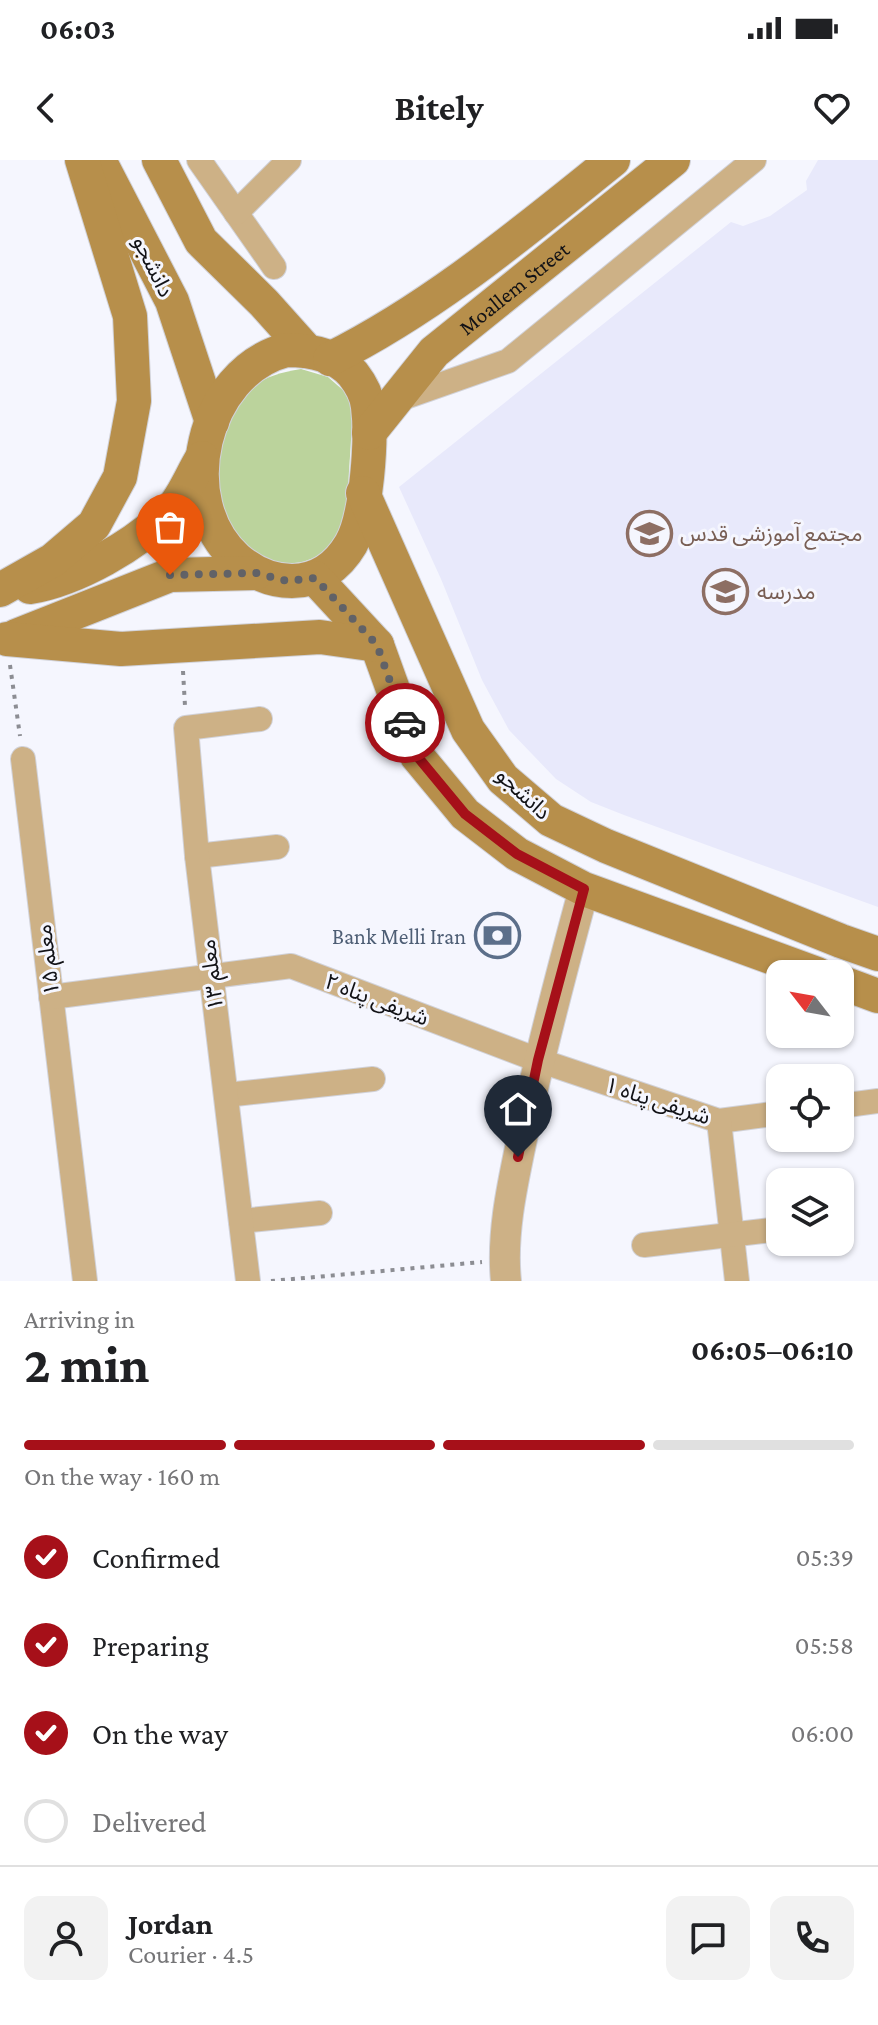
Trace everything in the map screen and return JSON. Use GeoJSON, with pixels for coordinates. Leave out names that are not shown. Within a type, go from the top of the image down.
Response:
{"type":"FeatureCollection","features":[{"type":"Feature","properties":{"kind":"main road"},"geometry":{"type":"LineString","coordinates":[[0,590],[53,560],[94,525],[120,477],[126,446],[134,401],[130,316],[82,160]]}},
{"type":"Feature","properties":{"kind":"main road","name":"دانشجو"},"geometry":{"type":"LineString","coordinates":[[99,160],[172,301],[212,422]]}},
{"type":"Feature","properties":{"kind":"main road"},"geometry":{"type":"LineString","coordinates":[[159,160],[201,241],[319,355]]}},
{"type":"Feature","properties":{"kind":"main road","name":"Moallem Street"},"geometry":{"type":"LineString","coordinates":[[319,355],[383,332],[508,245],[613,160]]}},
{"type":"Feature","properties":{"kind":"main road","name":"Moallem Street"},"geometry":{"type":"LineString","coordinates":[[369,433],[434,352],[673,160]]}},
{"type":"Feature","properties":{"kind":"main road"},"geometry":{"type":"LineString","coordinates":[[156,265],[201,241]]}},
{"type":"Feature","properties":{"kind":"main road"},"geometry":{"type":"LineString","coordinates":[[508,245],[510,257],[517,268],[529,276]]}},
{"type":"Feature","properties":{"kind":"main road"},"geometry":{"type":"LineString","coordinates":[[0,590],[55,582],[110,555],[171,510],[202,458],[212,422],[224,398],[261,360],[286,350],[319,355],[342,363],[362,387],[368,404],[369,433],[359,523],[342,558],[315,578],[287,581],[256,573],[170,575],[3,640]]}},
{"type":"Feature","properties":{"kind":"main road"},"geometry":{"type":"LineString","coordinates":[[202,458],[202,494],[211,523],[226,548],[256,573]]}},
{"type":"Feature","properties":{"kind":"main road","name":"دانشجو"},"geometry":{"type":"LineString","coordinates":[[363,493],[468,730],[503,779],[551,820],[837,958],[878,954]]}},
{"type":"Feature","properties":{"kind":"main road"},"geometry":{"type":"LineString","coordinates":[[315,578],[377,645],[417,756],[465,814],[517,854],[584,889],[779,960]]}},
{"type":"Feature","properties":{"kind":"main road"},"geometry":{"type":"LineString","coordinates":[[3,640],[121,649],[320,637],[377,645]]}},
{"type":"Feature","properties":{"kind":"main road"},"geometry":{"type":"LineString","coordinates":[[854,987],[878,996]]}},
{"type":"Feature","properties":{"kind":"street"},"geometry":{"type":"LineString","coordinates":[[199,160],[274,267]]}},
{"type":"Feature","properties":{"kind":"street"},"geometry":{"type":"LineString","coordinates":[[236,213],[289,160]]}},
{"type":"Feature","properties":{"kind":"street"},"geometry":{"type":"LineString","coordinates":[[395,401],[508,361],[754,160]]}},
{"type":"Feature","properties":{"kind":"street"},"geometry":{"type":"LineString","coordinates":[[186,728],[260,719]]}},
{"type":"Feature","properties":{"kind":"street","name":"معلم ۱۳"},"geometry":{"type":"LineString","coordinates":[[186,728],[197,856],[248,1281]]}},
{"type":"Feature","properties":{"kind":"street","name":"معلم ۱۵"},"geometry":{"type":"LineString","coordinates":[[23,759],[85,1281]]}},
{"type":"Feature","properties":{"kind":"street"},"geometry":{"type":"LineString","coordinates":[[197,856],[277,847]]}},
{"type":"Feature","properties":{"kind":"street"},"geometry":{"type":"LineString","coordinates":[[505,1271],[518,1157],[538,1060],[584,889]]}},
{"type":"Feature","properties":{"kind":"street","name":"شریفی پناه ۲"},"geometry":{"type":"LineString","coordinates":[[51,997],[291,966],[538,1060]]}},
{"type":"Feature","properties":{"kind":"street","name":"شریفی پناه ۱"},"geometry":{"type":"LineString","coordinates":[[538,1060],[719,1121],[766,1115]]}},
{"type":"Feature","properties":{"kind":"street"},"geometry":{"type":"LineString","coordinates":[[226,1095],[373,1079]]}},
{"type":"Feature","properties":{"kind":"street"},"geometry":{"type":"LineString","coordinates":[[854,1104],[878,1101]]}},
{"type":"Feature","properties":{"kind":"street"},"geometry":{"type":"LineString","coordinates":[[719,1121],[737,1281]]}},
{"type":"Feature","properties":{"kind":"street"},"geometry":{"type":"LineString","coordinates":[[241,1221],[320,1213]]}},
{"type":"Feature","properties":{"kind":"street"},"geometry":{"type":"LineString","coordinates":[[644,1245],[766,1231]]}},
{"type":"Feature","properties":{"kind":"path"},"geometry":{"type":"LineString","coordinates":[[3,640],[23,759]]}},
{"type":"Feature","properties":{"kind":"path"},"geometry":{"type":"LineString","coordinates":[[182,665],[186,728]]}},
{"type":"Feature","properties":{"kind":"path"},"geometry":{"type":"LineString","coordinates":[[269,1281],[505,1271]]}},
{"type":"Feature","properties":{"kind":"shaded area","name":"مجتمع آموزشی قدس"},"geometry":{"type":"Polygon","coordinates":[[[818,160],[878,160],[878,907],[591,802],[556,779],[509,730],[482,680],[399,487],[731,222],[743,226],[770,216],[807,190],[806,181],[818,160]]]}},
{"type":"Feature","properties":{"kind":"green space"},"geometry":{"type":"Polygon","coordinates":[[[301,369],[328,377],[344,391],[353,409],[346,518],[338,535],[315,557],[286,563],[270,560],[255,552],[232,527],[221,498],[219,452],[227,423],[247,392],[265,379],[301,369]]]}},
{"type":"Feature","properties":{"kind":"way so far"},"geometry":{"type":"LineString","coordinates":[[170,575],[256,573],[287,581],[315,578],[377,645],[405,723]]}},
{"type":"Feature","properties":{"kind":"place","name":"مجتمع آموزشی قدس"},"geometry":{"type":"Point","coordinates":[649,533]}},
{"type":"Feature","properties":{"kind":"place","name":"مدرسه"},"geometry":{"type":"Point","coordinates":[726,591]}},
{"type":"Feature","properties":{"kind":"place","name":"Bank Melli Iran"},"geometry":{"type":"Point","coordinates":[497,936]}},
{"type":"Feature","properties":{"kind":"route"},"geometry":{"type":"LineString","coordinates":[[405,723],[417,756],[465,814],[517,854],[584,889],[538,1060],[518,1157]]}}]}
